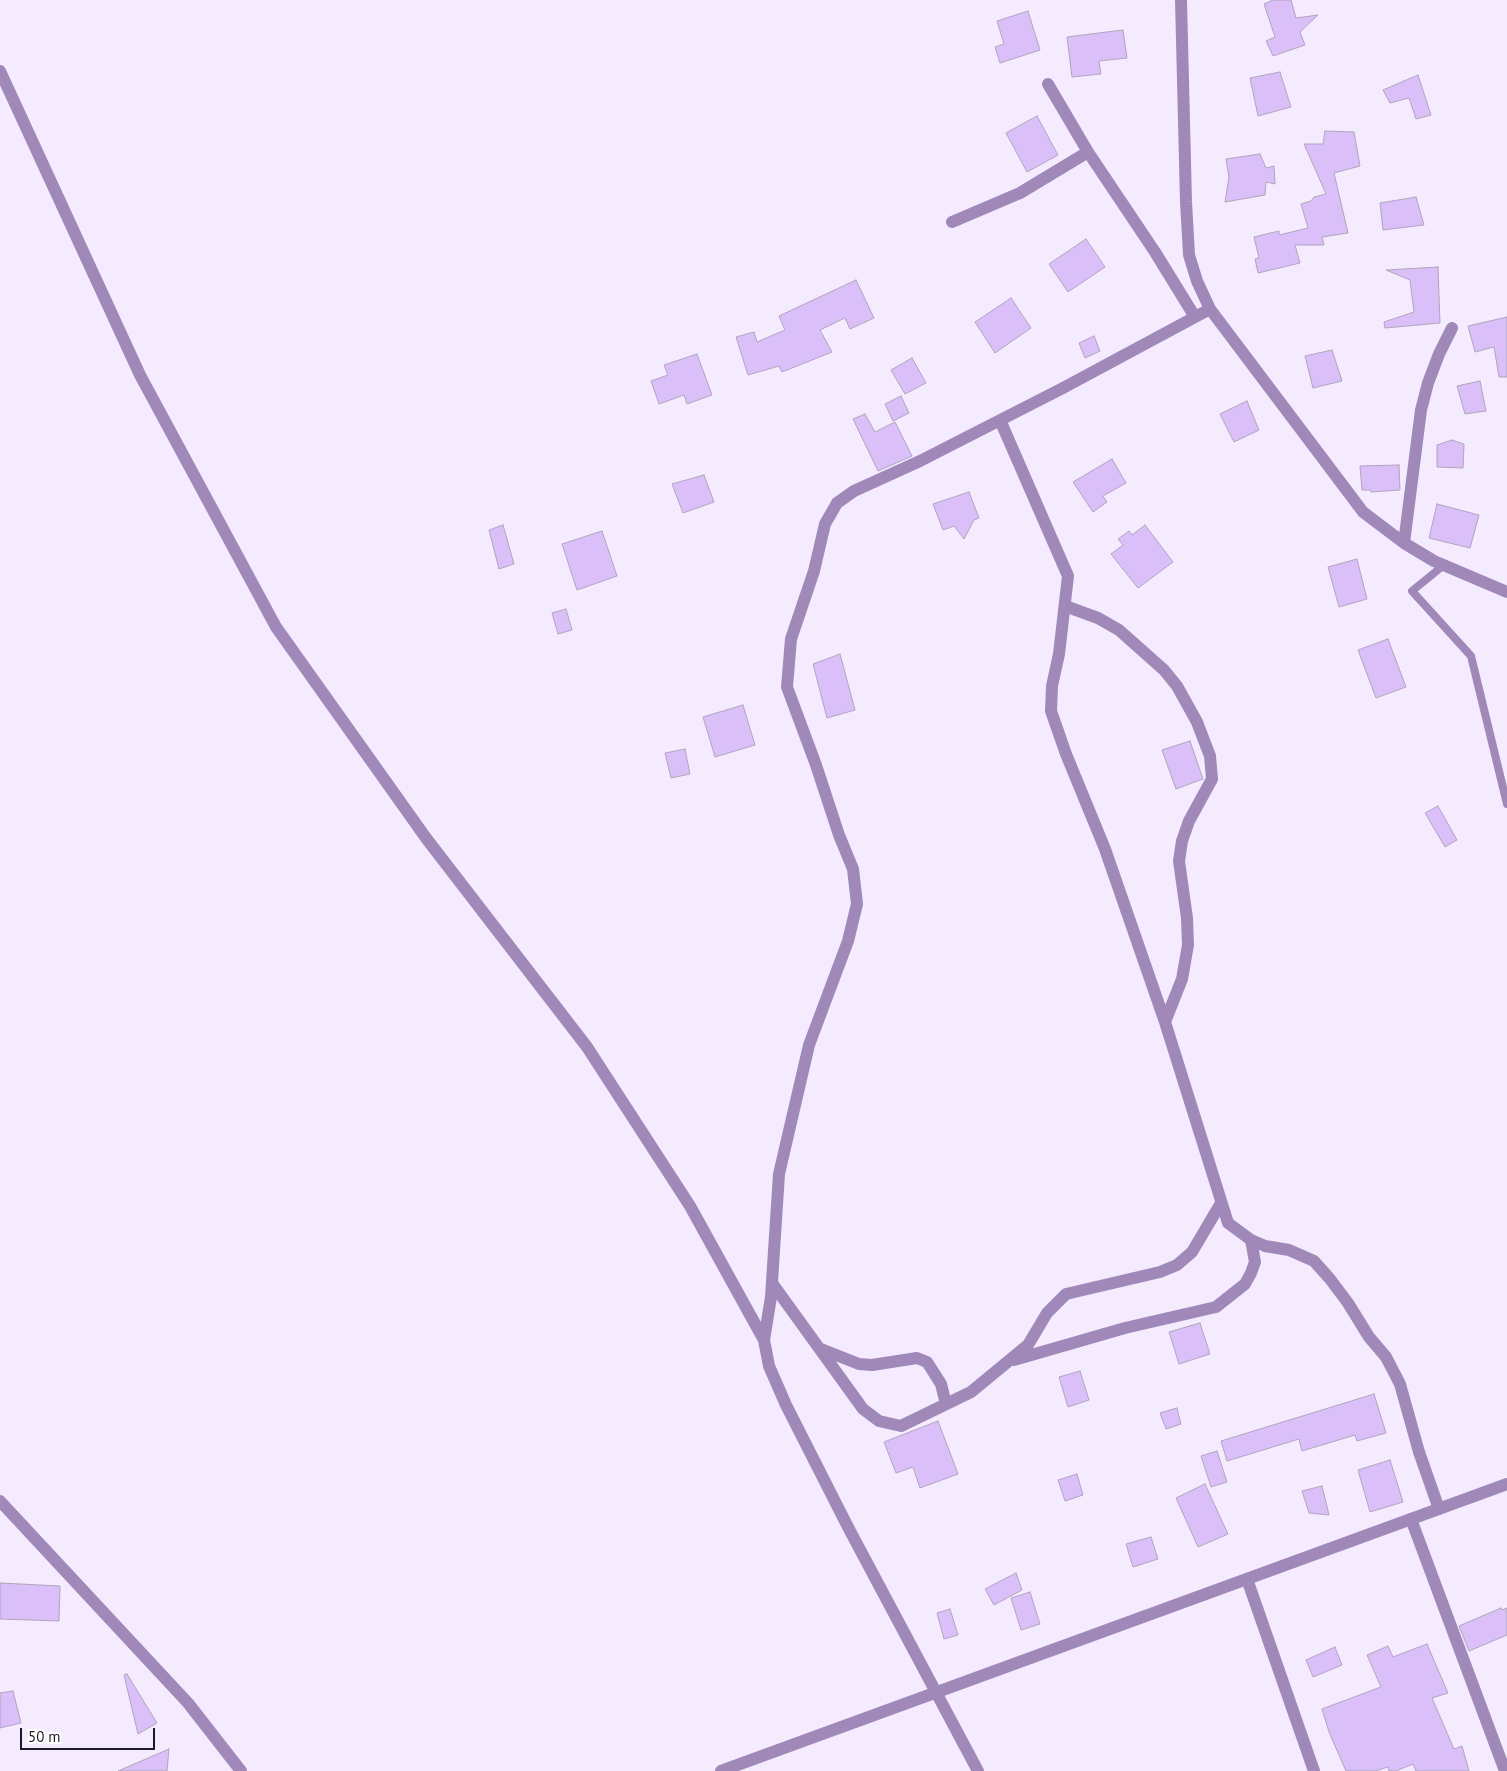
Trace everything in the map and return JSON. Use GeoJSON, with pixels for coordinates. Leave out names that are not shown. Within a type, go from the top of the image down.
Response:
{"type":"FeatureCollection","features":[{"type":"Feature","properties":{"kind":"street"},"geometry":{"type":"LineString","coordinates":[[1181,0],[1188,255],[1210,309],[1364,512],[1404,543],[1444,565],[1507,591]]}},
{"type":"Feature","properties":{"kind":"street"},"geometry":{"type":"LineString","coordinates":[[0,71],[140,375],[276,627],[426,838],[587,1047],[690,1206],[764,1340],[769,1366],[786,1405],[848,1529],[978,1771]]}},
{"type":"Feature","properties":{"kind":"street"},"geometry":{"type":"LineString","coordinates":[[1048,84],[1088,152],[1195,316]]}},
{"type":"Feature","properties":{"kind":"street"},"geometry":{"type":"LineString","coordinates":[[952,222],[1020,193],[1088,152]]}},
{"type":"Feature","properties":{"kind":"street"},"geometry":{"type":"LineString","coordinates":[[764,1340],[772,1283],[779,1174],[809,1045],[848,941],[857,904],[853,869],[839,835],[816,765],[787,688],[792,639],[814,571],[825,524],[837,503],[854,491],[920,461],[1063,388],[1210,309]]}},
{"type":"Feature","properties":{"kind":"street"},"geometry":{"type":"LineString","coordinates":[[1404,543],[1421,410],[1428,383],[1439,354],[1452,328]]}},
{"type":"Feature","properties":{"kind":"street"},"geometry":{"type":"LineString","coordinates":[[1000,420],[1068,576],[1059,654],[1052,686],[1051,711],[1066,754],[1105,848],[1165,1022],[1228,1223],[1251,1240],[1265,1246],[1289,1250],[1314,1260],[1348,1303],[1369,1337],[1386,1358],[1400,1384],[1419,1452],[1439,1509]]}},
{"type":"Feature","properties":{"kind":"street"},"geometry":{"type":"LineString","coordinates":[[1065,606],[1098,618],[1119,630],[1164,670],[1177,686],[1198,722],[1210,756],[1212,779],[1189,821],[1182,841],[1179,861],[1187,918],[1188,945],[1182,979],[1165,1022]]}},
{"type":"Feature","properties":{"kind":"street"},"geometry":{"type":"LineString","coordinates":[[772,1283],[863,1409],[879,1420],[901,1426],[971,1392],[1028,1344],[1047,1313],[1066,1294],[1178,1266],[1192,1252],[1221,1203]]}},
{"type":"Feature","properties":{"kind":"street"},"geometry":{"type":"LineString","coordinates":[[1008,1362],[1125,1328],[1216,1307],[1245,1284],[1252,1273],[1255,1262],[1251,1240]]}},
{"type":"Feature","properties":{"kind":"street"},"geometry":{"type":"LineString","coordinates":[[820,1349],[859,1364],[872,1365],[917,1358],[927,1362],[941,1384],[946,1404]]}},
{"type":"Feature","properties":{"kind":"street"},"geometry":{"type":"LineString","coordinates":[[721,1771],[1507,1484]]}},
{"type":"Feature","properties":{"kind":"street"},"geometry":{"type":"LineString","coordinates":[[0,1501],[6,1514],[188,1703],[242,1771]]}},
{"type":"Feature","properties":{"kind":"street"},"geometry":{"type":"LineString","coordinates":[[1411,1520],[1505,1771]]}},
{"type":"Feature","properties":{"kind":"street"},"geometry":{"type":"LineString","coordinates":[[1247,1579],[1314,1771]]}},
{"type":"Feature","properties":{"kind":"lane"},"geometry":{"type":"LineString","coordinates":[[1444,565],[1412,591],[1471,656],[1507,804]]}},
{"type":"Feature","properties":{"kind":"building"},"geometry":{"type":"Polygon","coordinates":[[[1273,0],[1291,0],[1296,18],[1318,15],[1300,32],[1305,45],[1273,56],[1266,41],[1275,37],[1264,4],[1273,0]]]}},
{"type":"Feature","properties":{"kind":"building"},"geometry":{"type":"Polygon","coordinates":[[[1028,11],[1040,50],[1000,63],[995,47],[1004,44],[997,21],[1028,11]]]}},
{"type":"Feature","properties":{"kind":"building"},"geometry":{"type":"Polygon","coordinates":[[[1123,30],[1127,58],[1099,61],[1101,74],[1072,77],[1067,37],[1123,30]]]}},
{"type":"Feature","properties":{"kind":"building"},"geometry":{"type":"Polygon","coordinates":[[[1280,72],[1291,107],[1258,116],[1250,78],[1280,72]]]}},
{"type":"Feature","properties":{"kind":"building"},"geometry":{"type":"Polygon","coordinates":[[[1418,75],[1431,115],[1416,119],[1409,98],[1390,103],[1383,90],[1418,75]]]}},
{"type":"Feature","properties":{"kind":"building"},"geometry":{"type":"Polygon","coordinates":[[[1037,116],[1058,155],[1027,172],[1006,133],[1037,116]]]}},
{"type":"Feature","properties":{"kind":"building"},"geometry":{"type":"Polygon","coordinates":[[[1325,131],[1354,132],[1360,166],[1334,173],[1348,233],[1322,237],[1324,245],[1295,245],[1300,263],[1258,273],[1255,259],[1259,258],[1254,237],[1279,231],[1279,235],[1308,228],[1301,204],[1311,201],[1314,197],[1326,194],[1304,144],[1323,144],[1325,131]]]}},
{"type":"Feature","properties":{"kind":"building"},"geometry":{"type":"Polygon","coordinates":[[[1260,154],[1266,168],[1274,166],[1275,184],[1266,182],[1265,195],[1225,202],[1229,177],[1226,159],[1260,154]]]}},
{"type":"Feature","properties":{"kind":"building"},"geometry":{"type":"Polygon","coordinates":[[[1416,197],[1424,225],[1383,230],[1380,203],[1416,197]]]}},
{"type":"Feature","properties":{"kind":"building"},"geometry":{"type":"Polygon","coordinates":[[[1086,239],[1105,267],[1068,292],[1049,264],[1086,239]]]}},
{"type":"Feature","properties":{"kind":"building"},"geometry":{"type":"Polygon","coordinates":[[[1438,267],[1440,323],[1385,328],[1384,322],[1414,312],[1410,280],[1386,270],[1438,267]]]}},
{"type":"Feature","properties":{"kind":"building"},"geometry":{"type":"Polygon","coordinates":[[[856,280],[874,318],[850,329],[845,318],[820,330],[832,352],[782,372],[779,366],[748,375],[736,337],[754,332],[757,342],[785,330],[779,316],[856,280]]]}},
{"type":"Feature","properties":{"kind":"building"},"geometry":{"type":"Polygon","coordinates":[[[1011,298],[1031,328],[995,353],[975,322],[1011,298]]]}},
{"type":"Feature","properties":{"kind":"building"},"geometry":{"type":"Polygon","coordinates":[[[1507,317],[1507,377],[1499,377],[1494,347],[1475,352],[1468,326],[1507,317]]]}},
{"type":"Feature","properties":{"kind":"building"},"geometry":{"type":"Polygon","coordinates":[[[1094,336],[1100,351],[1085,358],[1079,343],[1094,336]]]}},
{"type":"Feature","properties":{"kind":"building"},"geometry":{"type":"Polygon","coordinates":[[[1332,350],[1342,381],[1313,388],[1305,356],[1332,350]]]}},
{"type":"Feature","properties":{"kind":"building"},"geometry":{"type":"Polygon","coordinates":[[[697,354],[712,395],[687,404],[684,395],[659,404],[651,381],[668,375],[664,365],[697,354]]]}},
{"type":"Feature","properties":{"kind":"building"},"geometry":{"type":"Polygon","coordinates":[[[912,358],[926,383],[905,394],[891,370],[912,358]]]}},
{"type":"Feature","properties":{"kind":"building"},"geometry":{"type":"Polygon","coordinates":[[[1480,381],[1486,411],[1465,414],[1457,386],[1480,381]]]}},
{"type":"Feature","properties":{"kind":"building"},"geometry":{"type":"Polygon","coordinates":[[[901,396],[909,413],[893,421],[885,404],[901,396]]]}},
{"type":"Feature","properties":{"kind":"building"},"geometry":{"type":"Polygon","coordinates":[[[1247,401],[1259,430],[1234,442],[1220,414],[1247,401]]]}},
{"type":"Feature","properties":{"kind":"building"},"geometry":{"type":"Polygon","coordinates":[[[865,414],[875,432],[895,422],[912,456],[878,471],[853,419],[865,414]]]}},
{"type":"Feature","properties":{"kind":"building"},"geometry":{"type":"Polygon","coordinates":[[[1452,440],[1464,444],[1463,468],[1437,467],[1437,445],[1452,440]]]}},
{"type":"Feature","properties":{"kind":"building"},"geometry":{"type":"Polygon","coordinates":[[[1112,459],[1126,483],[1103,496],[1107,502],[1093,512],[1073,482],[1112,459]]]}},
{"type":"Feature","properties":{"kind":"building"},"geometry":{"type":"Polygon","coordinates":[[[1399,465],[1400,490],[1371,492],[1371,490],[1362,490],[1360,466],[1399,465]]]}},
{"type":"Feature","properties":{"kind":"building"},"geometry":{"type":"Polygon","coordinates":[[[704,475],[714,502],[683,513],[672,484],[704,475]]]}},
{"type":"Feature","properties":{"kind":"building"},"geometry":{"type":"Polygon","coordinates":[[[969,492],[979,518],[974,520],[964,539],[954,526],[943,530],[933,504],[969,492]]]}},
{"type":"Feature","properties":{"kind":"building"},"geometry":{"type":"Polygon","coordinates":[[[1437,504],[1479,515],[1470,548],[1429,538],[1437,504]]]}},
{"type":"Feature","properties":{"kind":"building"},"geometry":{"type":"Polygon","coordinates":[[[503,525],[514,564],[499,569],[489,530],[503,525]]]}},
{"type":"Feature","properties":{"kind":"building"},"geometry":{"type":"Polygon","coordinates":[[[1145,525],[1173,562],[1138,588],[1111,554],[1123,545],[1118,539],[1129,531],[1132,535],[1145,525]]]}},
{"type":"Feature","properties":{"kind":"building"},"geometry":{"type":"Polygon","coordinates":[[[602,531],[617,576],[577,590],[562,544],[602,531]]]}},
{"type":"Feature","properties":{"kind":"building"},"geometry":{"type":"Polygon","coordinates":[[[1357,559],[1367,599],[1339,607],[1328,567],[1357,559]]]}},
{"type":"Feature","properties":{"kind":"building"},"geometry":{"type":"Polygon","coordinates":[[[566,609],[572,630],[558,634],[552,613],[566,609]]]}},
{"type":"Feature","properties":{"kind":"building"},"geometry":{"type":"Polygon","coordinates":[[[1388,639],[1406,687],[1376,698],[1358,650],[1388,639]]]}},
{"type":"Feature","properties":{"kind":"building"},"geometry":{"type":"Polygon","coordinates":[[[840,654],[855,710],[827,718],[813,664],[840,654]]]}},
{"type":"Feature","properties":{"kind":"building"},"geometry":{"type":"Polygon","coordinates":[[[743,705],[755,745],[715,757],[703,717],[743,705]]]}},
{"type":"Feature","properties":{"kind":"building"},"geometry":{"type":"Polygon","coordinates":[[[1190,741],[1203,779],[1176,789],[1162,750],[1190,741]]]}},
{"type":"Feature","properties":{"kind":"building"},"geometry":{"type":"Polygon","coordinates":[[[685,749],[690,774],[671,778],[665,753],[685,749]]]}},
{"type":"Feature","properties":{"kind":"building"},"geometry":{"type":"Polygon","coordinates":[[[1438,806],[1457,840],[1445,847],[1425,813],[1438,806]]]}},
{"type":"Feature","properties":{"kind":"building"},"geometry":{"type":"Polygon","coordinates":[[[1200,1323],[1210,1354],[1179,1364],[1169,1332],[1200,1323]]]}},
{"type":"Feature","properties":{"kind":"building"},"geometry":{"type":"Polygon","coordinates":[[[1080,1371],[1089,1400],[1068,1407],[1059,1377],[1080,1371]]]}},
{"type":"Feature","properties":{"kind":"building"},"geometry":{"type":"Polygon","coordinates":[[[1374,1394],[1386,1433],[1357,1441],[1355,1435],[1302,1451],[1299,1439],[1227,1461],[1221,1441],[1374,1394]]]}},
{"type":"Feature","properties":{"kind":"building"},"geometry":{"type":"Polygon","coordinates":[[[1177,1408],[1181,1424],[1166,1429],[1160,1413],[1177,1408]]]}},
{"type":"Feature","properties":{"kind":"building"},"geometry":{"type":"Polygon","coordinates":[[[938,1421],[958,1474],[920,1488],[913,1467],[896,1473],[884,1442],[938,1421]]]}},
{"type":"Feature","properties":{"kind":"building"},"geometry":{"type":"Polygon","coordinates":[[[1217,1451],[1227,1482],[1211,1487],[1201,1456],[1217,1451]]]}},
{"type":"Feature","properties":{"kind":"building"},"geometry":{"type":"Polygon","coordinates":[[[1390,1460],[1403,1502],[1370,1512],[1358,1470],[1390,1460]]]}},
{"type":"Feature","properties":{"kind":"building"},"geometry":{"type":"Polygon","coordinates":[[[1077,1474],[1083,1495],[1065,1501],[1058,1480],[1077,1474]]]}},
{"type":"Feature","properties":{"kind":"building"},"geometry":{"type":"Polygon","coordinates":[[[1205,1484],[1228,1534],[1198,1547],[1176,1498],[1205,1484]]]}},
{"type":"Feature","properties":{"kind":"building"},"geometry":{"type":"Polygon","coordinates":[[[1322,1486],[1329,1515],[1309,1513],[1302,1491],[1322,1486]]]}},
{"type":"Feature","properties":{"kind":"building"},"geometry":{"type":"Polygon","coordinates":[[[1151,1537],[1158,1559],[1133,1567],[1126,1544],[1151,1537]]]}},
{"type":"Feature","properties":{"kind":"building"},"geometry":{"type":"Polygon","coordinates":[[[1016,1573],[1022,1590],[994,1605],[985,1589],[1016,1573]]]}},
{"type":"Feature","properties":{"kind":"building"},"geometry":{"type":"Polygon","coordinates":[[[0,1583],[60,1586],[59,1621],[0,1619],[0,1583]]]}},
{"type":"Feature","properties":{"kind":"building"},"geometry":{"type":"Polygon","coordinates":[[[1030,1592],[1040,1624],[1021,1630],[1011,1598],[1030,1592]]]}},
{"type":"Feature","properties":{"kind":"building"},"geometry":{"type":"Polygon","coordinates":[[[1501,1608],[1502,1610],[1507,1608],[1507,1635],[1469,1651],[1459,1626],[1501,1608]]]}},
{"type":"Feature","properties":{"kind":"building"},"geometry":{"type":"Polygon","coordinates":[[[950,1609],[958,1635],[944,1639],[937,1613],[950,1609]]]}},
{"type":"Feature","properties":{"kind":"building"},"geometry":{"type":"Polygon","coordinates":[[[1427,1644],[1448,1693],[1432,1698],[1454,1749],[1462,1746],[1469,1771],[1416,1771],[1413,1764],[1396,1771],[1389,1771],[1388,1767],[1375,1771],[1346,1771],[1329,1732],[1322,1709],[1381,1687],[1367,1655],[1388,1646],[1393,1657],[1427,1644]]]}},
{"type":"Feature","properties":{"kind":"building"},"geometry":{"type":"Polygon","coordinates":[[[1335,1647],[1342,1665],[1313,1677],[1306,1660],[1335,1647]]]}},
{"type":"Feature","properties":{"kind":"building"},"geometry":{"type":"Polygon","coordinates":[[[127,1674],[157,1723],[138,1734],[124,1675],[127,1674]]]}},
{"type":"Feature","properties":{"kind":"building"},"geometry":{"type":"Polygon","coordinates":[[[13,1691],[21,1723],[0,1728],[0,1693],[13,1691]]]}},
{"type":"Feature","properties":{"kind":"building"},"geometry":{"type":"Polygon","coordinates":[[[169,1749],[167,1771],[118,1771],[169,1749]]]}}]}
